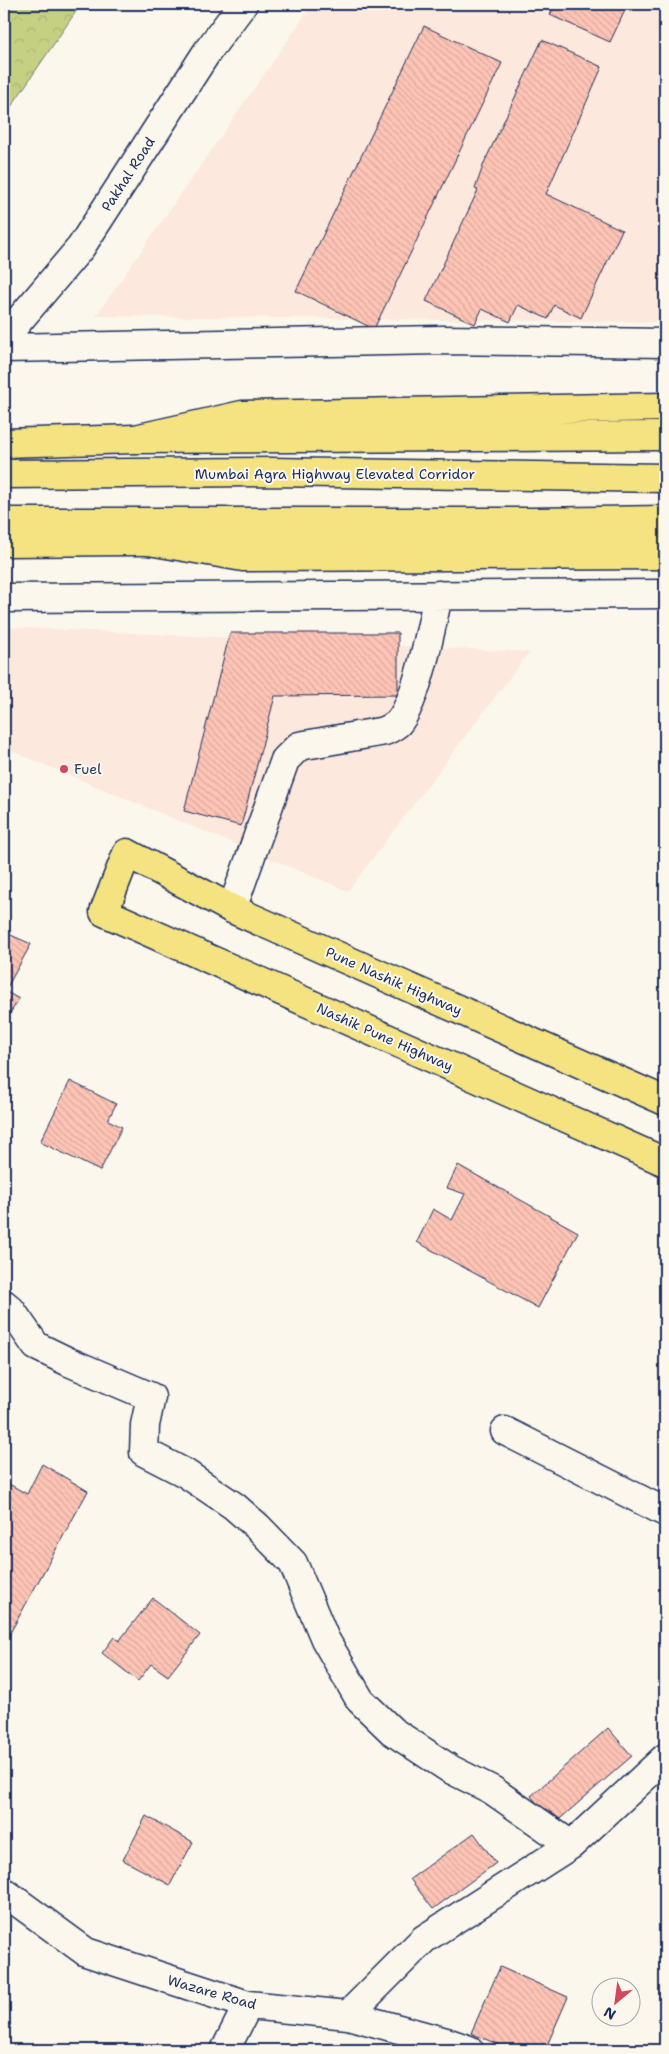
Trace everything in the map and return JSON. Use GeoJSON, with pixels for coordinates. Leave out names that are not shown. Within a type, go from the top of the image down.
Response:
{"type":"FeatureCollection","features":[{"type":"Feature","properties":{"kind":"main road"},"geometry":{"type":"LineString","coordinates":[[135,439],[242,414],[665,407]]}},
{"type":"Feature","properties":{"kind":"main road"},"geometry":{"type":"LineString","coordinates":[[4,443],[135,439],[665,436]]}},
{"type":"Feature","properties":{"kind":"main road","name":"Mumbai Agra Highway Elevated Corridor"},"geometry":{"type":"LineString","coordinates":[[4,474],[270,472],[665,478]]}},
{"type":"Feature","properties":{"kind":"main road"},"geometry":{"type":"LineString","coordinates":[[4,522],[532,522],[665,520]]}},
{"type":"Feature","properties":{"kind":"main road"},"geometry":{"type":"LineString","coordinates":[[4,542],[137,539],[665,537]]}},
{"type":"Feature","properties":{"kind":"main road"},"geometry":{"type":"LineString","coordinates":[[137,539],[243,557],[665,555]]}},
{"type":"Feature","properties":{"kind":"main road","name":"Pune Nashik Highway"},"geometry":{"type":"LineString","coordinates":[[104,912],[127,853],[232,909],[665,1101]]}},
{"type":"Feature","properties":{"kind":"main road","name":"Nashik Pune Highway"},"geometry":{"type":"LineString","coordinates":[[104,912],[665,1162]]}},
{"type":"Feature","properties":{"kind":"street","name":"Pakhal Road"},"geometry":{"type":"LineString","coordinates":[[4,338],[80,247],[207,52],[243,4]]}},
{"type":"Feature","properties":{"kind":"street"},"geometry":{"type":"LineString","coordinates":[[4,348],[442,340],[665,343]]}},
{"type":"Feature","properties":{"kind":"street"},"geometry":{"type":"LineString","coordinates":[[4,598],[665,594]]}},
{"type":"Feature","properties":{"kind":"street"},"geometry":{"type":"LineString","coordinates":[[232,909],[285,760],[298,746],[385,731],[397,724],[408,709],[428,642],[438,595]]}},
{"type":"Feature","properties":{"kind":"street"},"geometry":{"type":"LineString","coordinates":[[4,1304],[11,1310],[36,1346],[151,1397],[145,1425],[144,1452],[185,1473],[234,1506],[258,1527],[293,1563],[325,1640],[360,1700],[392,1731],[450,1768],[492,1790],[571,1845]]}},
{"type":"Feature","properties":{"kind":"street"},"geometry":{"type":"LineString","coordinates":[[505,1431],[665,1512]]}},
{"type":"Feature","properties":{"kind":"street"},"geometry":{"type":"LineString","coordinates":[[348,2015],[424,1939],[571,1845],[665,1758]]}},
{"type":"Feature","properties":{"kind":"street","name":"Wazare Road"},"geometry":{"type":"LineString","coordinates":[[4,1892],[86,1952],[248,2005],[348,2015],[452,2047]]}},
{"type":"Feature","properties":{"kind":"street"},"geometry":{"type":"LineString","coordinates":[[225,2050],[248,2005]]}},
{"type":"Feature","properties":{"kind":"shaded area"},"geometry":{"type":"Polygon","coordinates":[[[313,4],[665,4],[665,322],[96,316],[313,4]]]}},
{"type":"Feature","properties":{"kind":"shaded area"},"geometry":{"type":"Polygon","coordinates":[[[4,627],[529,652],[348,891],[4,748],[4,627]]]}},
{"type":"Feature","properties":{"kind":"green space"},"geometry":{"type":"Polygon","coordinates":[[[4,4],[81,4],[4,117],[4,4]]]}},
{"type":"Feature","properties":{"kind":"building"},"geometry":{"type":"Polygon","coordinates":[[[555,4],[628,4],[610,42],[550,15],[555,4]]]}},
{"type":"Feature","properties":{"kind":"building"},"geometry":{"type":"Polygon","coordinates":[[[424,26],[502,63],[374,329],[296,291],[424,26]]]}},
{"type":"Feature","properties":{"kind":"building"},"geometry":{"type":"Polygon","coordinates":[[[542,40],[602,67],[546,194],[622,230],[581,318],[554,305],[548,319],[518,305],[510,322],[482,309],[475,324],[426,301],[478,190],[475,189],[484,163],[542,40]]]}},
{"type":"Feature","properties":{"kind":"building"},"geometry":{"type":"Polygon","coordinates":[[[230,633],[398,633],[398,695],[275,696],[241,826],[184,811],[230,633]]]}},
{"type":"Feature","properties":{"kind":"building"},"geometry":{"type":"Polygon","coordinates":[[[4,932],[31,944],[5,991],[19,999],[4,1023],[4,932]]]}},
{"type":"Feature","properties":{"kind":"building"},"geometry":{"type":"Polygon","coordinates":[[[70,1081],[116,1104],[108,1120],[122,1127],[100,1171],[40,1142],[70,1081]]]}},
{"type":"Feature","properties":{"kind":"building"},"geometry":{"type":"Polygon","coordinates":[[[458,1165],[578,1232],[538,1308],[417,1242],[433,1209],[452,1220],[465,1194],[447,1188],[458,1165]]]}},
{"type":"Feature","properties":{"kind":"building"},"geometry":{"type":"Polygon","coordinates":[[[42,1464],[88,1491],[4,1644],[4,1488],[7,1483],[27,1494],[42,1464]]]}},
{"type":"Feature","properties":{"kind":"building"},"geometry":{"type":"Polygon","coordinates":[[[153,1598],[200,1635],[168,1676],[151,1664],[138,1681],[102,1653],[114,1637],[119,1641],[153,1598]]]}},
{"type":"Feature","properties":{"kind":"building"},"geometry":{"type":"Polygon","coordinates":[[[608,1728],[632,1756],[554,1824],[531,1796],[608,1728]]]}},
{"type":"Feature","properties":{"kind":"building"},"geometry":{"type":"Polygon","coordinates":[[[146,1816],[193,1842],[170,1885],[123,1860],[146,1816]]]}},
{"type":"Feature","properties":{"kind":"building"},"geometry":{"type":"Polygon","coordinates":[[[474,1833],[496,1863],[433,1909],[410,1879],[474,1833]]]}},
{"type":"Feature","properties":{"kind":"building"},"geometry":{"type":"Polygon","coordinates":[[[500,1967],[568,1997],[545,2050],[511,2050],[471,2033],[500,1967]]]}},
{"type":"Feature","properties":{"kind":"place","name":"Fuel"},"geometry":{"type":"Point","coordinates":[64,769]}}]}
